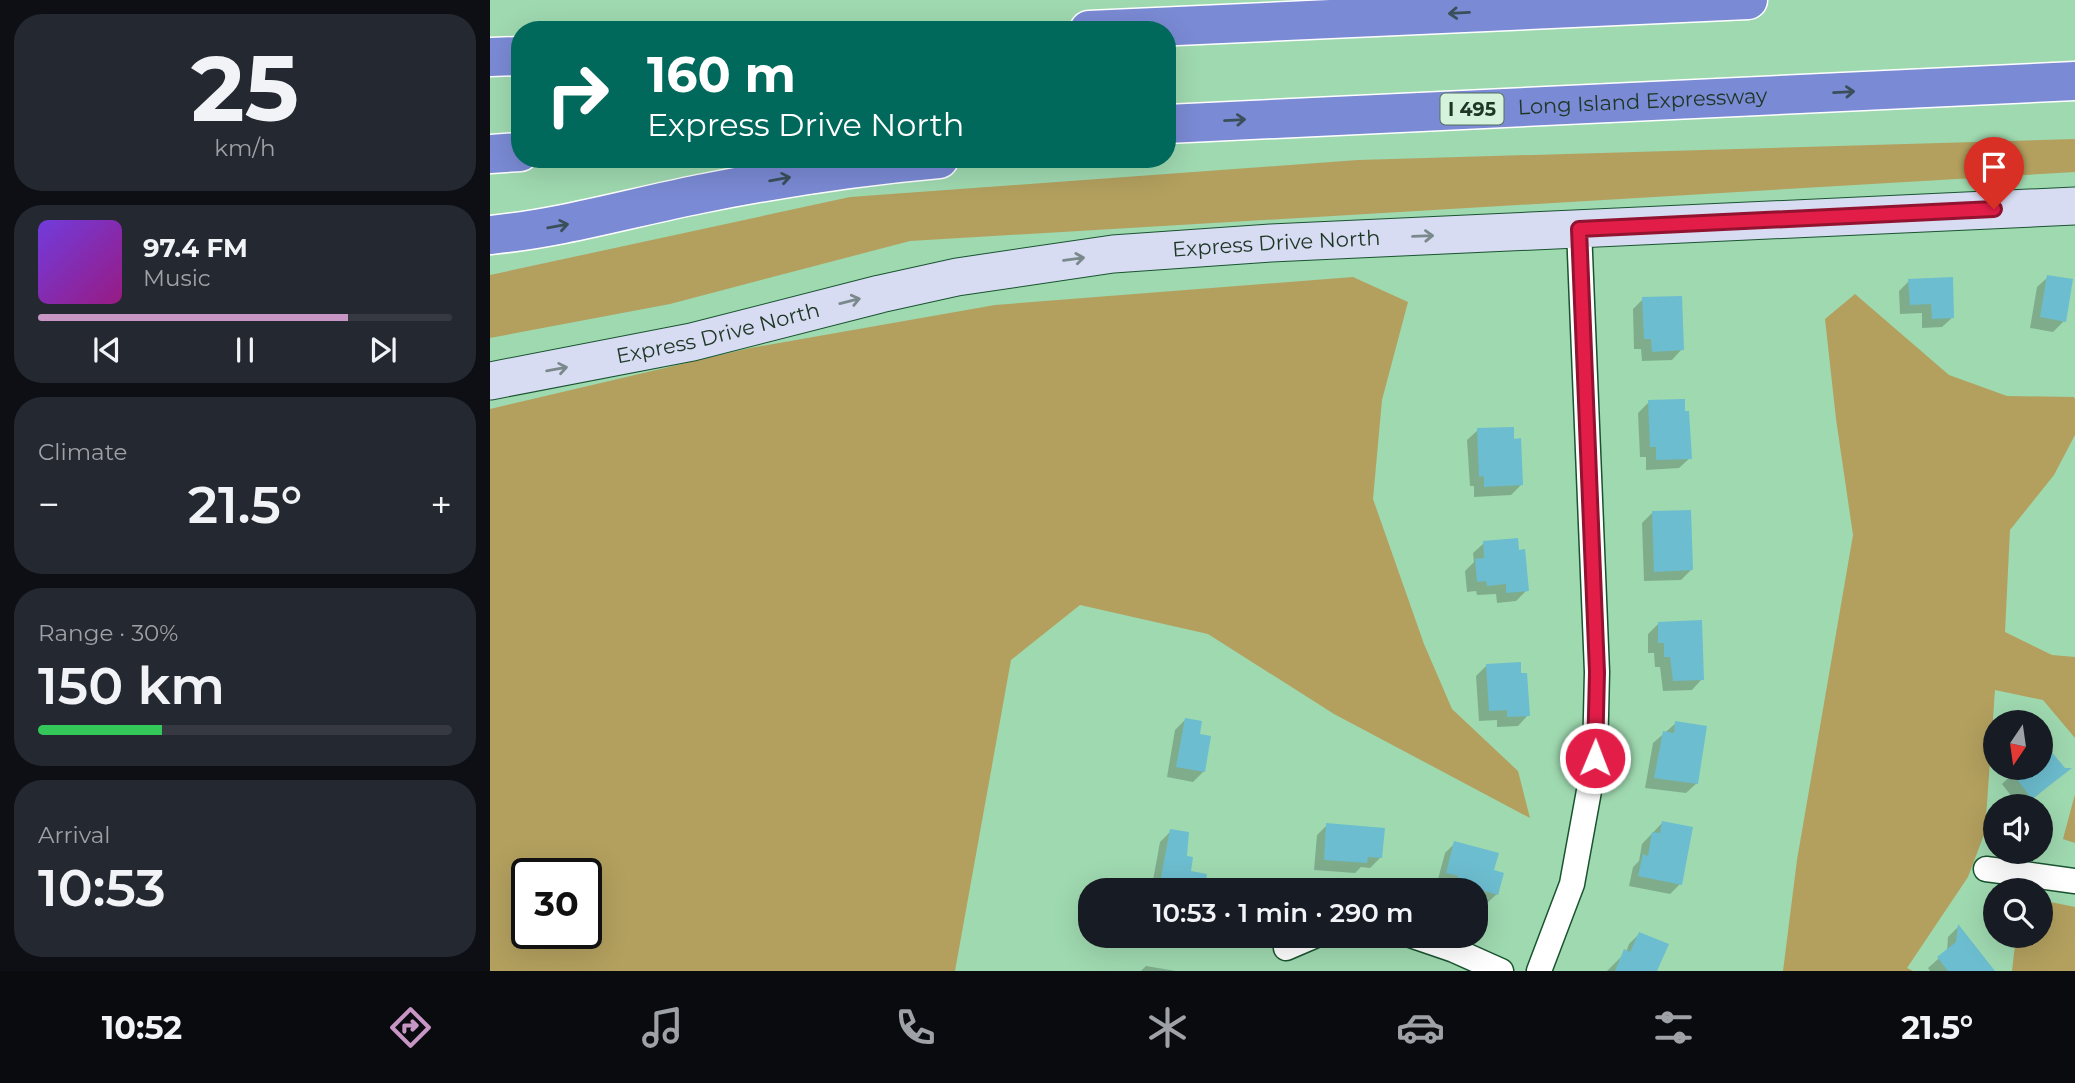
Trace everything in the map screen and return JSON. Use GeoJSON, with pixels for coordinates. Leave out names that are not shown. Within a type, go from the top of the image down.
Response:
{"type":"FeatureCollection","features":[{"type":"Feature","properties":{"kind":"highway"},"geometry":{"type":"LineString","coordinates":[[1173,21],[1311,0]]}},
{"type":"Feature","properties":{"kind":"highway"},"geometry":{"type":"LineString","coordinates":[[1176,26],[1748,0]]}},
{"type":"Feature","properties":{"kind":"highway"},"geometry":{"type":"LineString","coordinates":[[490,57],[511,56]]}},
{"type":"Feature","properties":{"kind":"highway","name":"Long Island Expressway"},"geometry":{"type":"LineString","coordinates":[[1176,124],[2065,82]]}},
{"type":"Feature","properties":{"kind":"highway"},"geometry":{"type":"LineString","coordinates":[[490,154],[511,153]]}},
{"type":"Feature","properties":{"kind":"highway"},"geometry":{"type":"LineString","coordinates":[[490,235],[564,225],[699,194],[854,168]]}},
{"type":"Feature","properties":{"kind":"main road","name":"Express Drive North"},"geometry":{"type":"LineString","coordinates":[[490,381],[692,342],[957,277],[1113,254],[1193,247],[2075,206]]}},
{"type":"Feature","properties":{"kind":"street"},"geometry":{"type":"LineString","coordinates":[[1539,971],[1572,884],[1595,758],[1597,672],[1579,229]]}},
{"type":"Feature","properties":{"kind":"street"},"geometry":{"type":"LineString","coordinates":[[1986,869],[2075,881]]}},
{"type":"Feature","properties":{"kind":"street"},"geometry":{"type":"LineString","coordinates":[[1448,948],[1501,971]]}},
{"type":"Feature","properties":{"kind":"shaded area"},"geometry":{"type":"Polygon","coordinates":[[[2075,139],[2075,172],[910,241],[670,304],[490,338],[490,275],[850,197],[1358,160],[2075,139]]]}},
{"type":"Feature","properties":{"kind":"shaded area"},"geometry":{"type":"Polygon","coordinates":[[[1353,277],[1408,302],[1382,400],[1373,499],[1424,644],[1452,709],[1518,771],[1530,818],[1334,714],[1208,634],[1080,605],[1011,660],[955,971],[490,971],[490,409],[750,348],[995,305],[1353,277]]]}},
{"type":"Feature","properties":{"kind":"shaded area"},"geometry":{"type":"Polygon","coordinates":[[[1855,294],[1949,375],[2007,396],[2075,399],[2075,435],[2054,475],[2010,530],[2005,632],[2052,655],[2075,657],[2075,738],[2043,700],[1995,690],[1994,710],[1983,710],[1983,780],[1989,780],[1988,794],[1983,794],[1983,837],[1968,877],[1907,968],[1913,971],[1783,971],[1797,860],[1853,535],[1825,319],[1855,294]]]}},
{"type":"Feature","properties":{"kind":"shaded area"},"geometry":{"type":"Polygon","coordinates":[[[2075,794],[2075,843],[2063,839],[2075,794]]]}},
{"type":"Feature","properties":{"kind":"shaded area"},"geometry":{"type":"Polygon","coordinates":[[[2053,902],[2075,907],[2075,971],[2012,971],[2015,948],[2053,948],[2053,902]]]}},
{"type":"Feature","properties":{"kind":"building"},"geometry":{"type":"Polygon","coordinates":[[[2047,275],[2073,279],[2066,322],[2040,317],[2047,275]]]}},
{"type":"Feature","properties":{"kind":"building"},"geometry":{"type":"Polygon","coordinates":[[[1953,277],[1954,318],[1932,319],[1931,304],[1910,305],[1908,279],[1953,277]]]}},
{"type":"Feature","properties":{"kind":"building"},"geometry":{"type":"Polygon","coordinates":[[[1682,296],[1684,350],[1652,352],[1651,339],[1644,339],[1642,297],[1682,296]]]}},
{"type":"Feature","properties":{"kind":"building"},"geometry":{"type":"Polygon","coordinates":[[[1685,399],[1685,411],[1689,411],[1692,459],[1656,460],[1656,447],[1650,447],[1648,400],[1685,399]]]}},
{"type":"Feature","properties":{"kind":"building"},"geometry":{"type":"Polygon","coordinates":[[[1514,427],[1514,439],[1521,438],[1523,485],[1484,487],[1484,476],[1479,477],[1477,428],[1514,427]]]}},
{"type":"Feature","properties":{"kind":"building"},"geometry":{"type":"Polygon","coordinates":[[[1691,510],[1693,570],[1654,572],[1652,511],[1691,510]]]}},
{"type":"Feature","properties":{"kind":"building"},"geometry":{"type":"Polygon","coordinates":[[[1518,538],[1519,550],[1525,549],[1529,591],[1506,593],[1506,584],[1487,586],[1486,581],[1477,582],[1475,559],[1484,558],[1483,541],[1518,538]]]}},
{"type":"Feature","properties":{"kind":"building"},"geometry":{"type":"Polygon","coordinates":[[[1702,620],[1704,680],[1673,681],[1670,657],[1664,657],[1664,643],[1658,643],[1658,622],[1702,620]]]}},
{"type":"Feature","properties":{"kind":"building"},"geometry":{"type":"Polygon","coordinates":[[[1521,662],[1521,673],[1527,673],[1530,716],[1507,717],[1507,710],[1489,711],[1486,664],[1521,662]]]}},
{"type":"Feature","properties":{"kind":"building"},"geometry":{"type":"Polygon","coordinates":[[[1185,718],[1202,721],[1200,734],[1211,736],[1205,772],[1176,767],[1185,718]]]}},
{"type":"Feature","properties":{"kind":"building"},"geometry":{"type":"Polygon","coordinates":[[[1675,721],[1707,726],[1698,784],[1654,778],[1663,731],[1674,733],[1675,721]]]}},
{"type":"Feature","properties":{"kind":"building"},"geometry":{"type":"Polygon","coordinates":[[[2053,754],[2065,768],[2072,768],[2038,794],[2028,794],[2017,780],[2053,780],[2053,754]]]}},
{"type":"Feature","properties":{"kind":"building"},"geometry":{"type":"Polygon","coordinates":[[[1662,821],[1693,827],[1682,885],[1638,876],[1643,854],[1648,856],[1652,832],[1660,833],[1662,821]]]}},
{"type":"Feature","properties":{"kind":"building"},"geometry":{"type":"Polygon","coordinates":[[[1326,823],[1385,828],[1382,858],[1368,857],[1367,863],[1324,860],[1326,823]]]}},
{"type":"Feature","properties":{"kind":"building"},"geometry":{"type":"Polygon","coordinates":[[[1170,829],[1189,832],[1187,856],[1193,857],[1191,871],[1207,874],[1206,878],[1161,878],[1170,829]]]}},
{"type":"Feature","properties":{"kind":"building"},"geometry":{"type":"Polygon","coordinates":[[[1454,841],[1499,853],[1494,870],[1504,873],[1498,895],[1488,892],[1488,878],[1458,878],[1446,873],[1454,841]]]}},
{"type":"Feature","properties":{"kind":"building"},"geometry":{"type":"Polygon","coordinates":[[[1958,924],[1995,971],[1948,971],[1937,957],[1956,942],[1958,924]]]}},
{"type":"Feature","properties":{"kind":"building"},"geometry":{"type":"Polygon","coordinates":[[[1639,932],[1669,944],[1657,971],[1615,971],[1624,949],[1630,952],[1639,932]]]}},
{"type":"Feature","properties":{"kind":"route"},"geometry":{"type":"LineString","coordinates":[[1595,758],[1597,672],[1579,229],[1994,209]]}}]}
